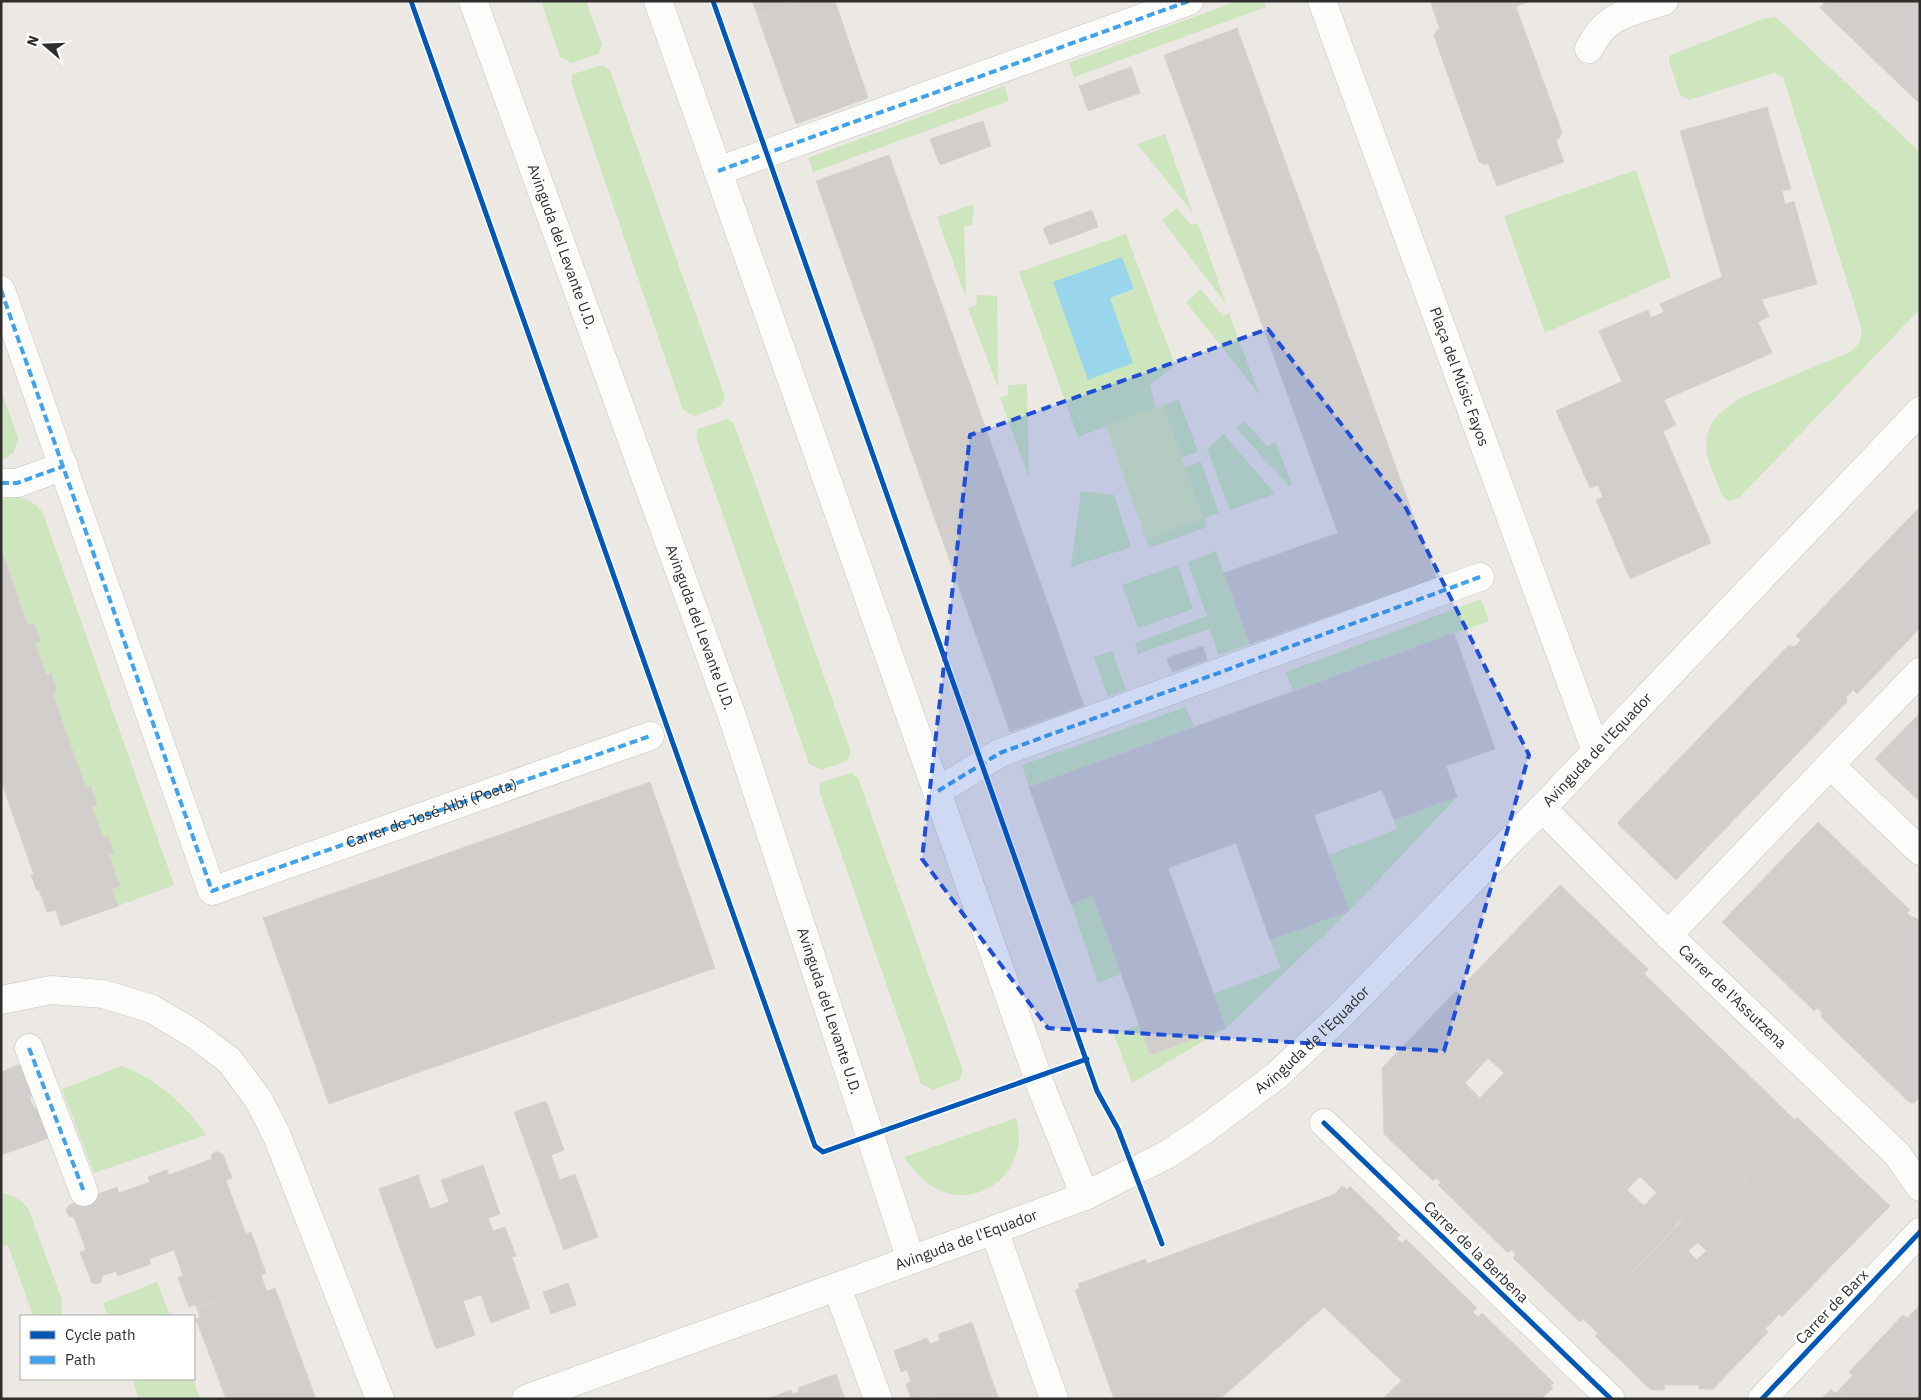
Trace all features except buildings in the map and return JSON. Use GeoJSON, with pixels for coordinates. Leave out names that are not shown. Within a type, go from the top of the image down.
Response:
{"type":"FeatureCollection","features":[{"type":"Feature","properties":{"kind":"street","name":"Avinguda del Levante U.D."},"geometry":{"type":"LineString","coordinates":[[473,1],[732,716],[911,1260]]}},
{"type":"Feature","properties":{"kind":"street"},"geometry":{"type":"LineString","coordinates":[[658,1],[1043,1092],[1085,1196]]}},
{"type":"Feature","properties":{"kind":"street"},"geometry":{"type":"LineString","coordinates":[[718,171],[1189,1]]}},
{"type":"Feature","properties":{"kind":"street","name":"Plaça del Músic Fayos"},"geometry":{"type":"LineString","coordinates":[[1322,1],[1596,751]]}},
{"type":"Feature","properties":{"kind":"street"},"geometry":{"type":"LineString","coordinates":[[1589,49],[1603,26],[1613,19],[1664,1]]}},
{"type":"Feature","properties":{"kind":"street"},"geometry":{"type":"LineString","coordinates":[[1,290],[64,466],[17,483],[1,483]]}},
{"type":"Feature","properties":{"kind":"street","name":"Avinguda de l'Equador"},"geometry":{"type":"LineString","coordinates":[[526,1399],[1085,1196],[1168,1154],[1204,1130],[1276,1076],[1343,1013],[1542,808],[1920,411]]}},
{"type":"Feature","properties":{"kind":"street","name":"Carrer de José Albi (Poeta)"},"geometry":{"type":"LineString","coordinates":[[64,466],[212,891],[650,736]]}},
{"type":"Feature","properties":{"kind":"street"},"geometry":{"type":"LineString","coordinates":[[938,791],[1000,753],[1480,577]]}},
{"type":"Feature","properties":{"kind":"street"},"geometry":{"type":"LineString","coordinates":[[1668,935],[1920,672]]}},
{"type":"Feature","properties":{"kind":"street"},"geometry":{"type":"LineString","coordinates":[[1830,765],[1920,851]]}},
{"type":"Feature","properties":{"kind":"street","name":"Carrer de l'Assutzena"},"geometry":{"type":"LineString","coordinates":[[1542,808],[1668,935],[1897,1154],[1920,1187]]}},
{"type":"Feature","properties":{"kind":"street"},"geometry":{"type":"LineString","coordinates":[[1,1000],[51,990],[104,994],[152,1009],[194,1034],[229,1060],[258,1099],[277,1136],[380,1399]]}},
{"type":"Feature","properties":{"kind":"street"},"geometry":{"type":"LineString","coordinates":[[29,1048],[84,1192]]}},
{"type":"Feature","properties":{"kind":"street","name":"Carrer de la Berbena"},"geometry":{"type":"LineString","coordinates":[[1324,1123],[1611,1399]]}},
{"type":"Feature","properties":{"kind":"street"},"geometry":{"type":"LineString","coordinates":[[994,1230],[1054,1399]]}},
{"type":"Feature","properties":{"kind":"street","name":"Carrer de Barx"},"geometry":{"type":"LineString","coordinates":[[1762,1399],[1920,1232]]}},
{"type":"Feature","properties":{"kind":"street"},"geometry":{"type":"LineString","coordinates":[[838,1287],[878,1399]]}},
{"type":"Feature","properties":{"kind":"highlighted area"},"geometry":{"type":"Polygon","coordinates":[[[1268,329],[1406,508],[1529,755],[1444,1051],[1048,1028],[922,859],[970,435],[1268,329]]]}},
{"type":"Feature","properties":{"kind":"green space"},"geometry":{"type":"Polygon","coordinates":[[[541,1],[586,1],[602,45],[598,54],[571,63],[560,57],[541,1]]]}},
{"type":"Feature","properties":{"kind":"green space"},"geometry":{"type":"Polygon","coordinates":[[[1237,1],[1264,1],[1266,7],[1074,77],[1069,63],[1237,1]]]}},
{"type":"Feature","properties":{"kind":"green space"},"geometry":{"type":"Polygon","coordinates":[[[1776,17],[1920,152],[1920,309],[1738,499],[1729,501],[1722,493],[1707,455],[1708,433],[1712,423],[1719,414],[1742,397],[1850,352],[1857,346],[1861,336],[1860,323],[1783,77],[1774,73],[1689,100],[1680,95],[1669,61],[1669,56],[1673,54],[1763,19],[1776,17]]]}},
{"type":"Feature","properties":{"kind":"green space"},"geometry":{"type":"Polygon","coordinates":[[[603,65],[610,70],[725,397],[721,406],[695,416],[683,410],[571,82],[573,74],[603,65]]]}},
{"type":"Feature","properties":{"kind":"green space"},"geometry":{"type":"Polygon","coordinates":[[[1004,86],[1009,100],[1003,103],[813,172],[808,158],[1004,86]]]}},
{"type":"Feature","properties":{"kind":"green space"},"geometry":{"type":"Polygon","coordinates":[[[1165,134],[1193,213],[1137,144],[1165,134]]]}},
{"type":"Feature","properties":{"kind":"green space"},"geometry":{"type":"Polygon","coordinates":[[[1636,170],[1671,277],[1545,333],[1504,216],[1636,170]]]}},
{"type":"Feature","properties":{"kind":"green space"},"geometry":{"type":"Polygon","coordinates":[[[974,204],[972,225],[964,227],[966,298],[937,217],[974,204]]]}},
{"type":"Feature","properties":{"kind":"green space"},"geometry":{"type":"Polygon","coordinates":[[[1177,208],[1191,225],[1198,223],[1226,304],[1162,220],[1177,208]]]}},
{"type":"Feature","properties":{"kind":"green space"},"geometry":{"type":"Polygon","coordinates":[[[1126,234],[1175,365],[1150,385],[1156,408],[1078,437],[1019,272],[1126,234]],[[1122,257],[1110,298],[1134,289],[1122,257]]]}},
{"type":"Feature","properties":{"kind":"green space"},"geometry":{"type":"Polygon","coordinates":[[[1201,289],[1223,316],[1229,313],[1259,394],[1186,302],[1201,289]]]}},
{"type":"Feature","properties":{"kind":"green space"},"geometry":{"type":"Polygon","coordinates":[[[977,295],[997,296],[998,388],[968,308],[976,305],[977,295]]]}},
{"type":"Feature","properties":{"kind":"green space"},"geometry":{"type":"Polygon","coordinates":[[[1027,384],[1029,478],[1000,398],[1008,395],[1008,385],[1027,384]]]}},
{"type":"Feature","properties":{"kind":"green space"},"geometry":{"type":"Polygon","coordinates":[[[1,390],[18,438],[14,452],[1,461],[1,390]]]}},
{"type":"Feature","properties":{"kind":"green space"},"geometry":{"type":"Polygon","coordinates":[[[1179,400],[1198,452],[1182,458],[1163,405],[1179,400]]]}},
{"type":"Feature","properties":{"kind":"green space"},"geometry":{"type":"Polygon","coordinates":[[[1163,405],[1203,518],[1146,539],[1106,426],[1163,405]]]}},
{"type":"Feature","properties":{"kind":"green space"},"geometry":{"type":"Polygon","coordinates":[[[728,419],[734,424],[851,752],[847,761],[821,770],[809,764],[696,437],[698,429],[728,419]]]}},
{"type":"Feature","properties":{"kind":"green space"},"geometry":{"type":"Polygon","coordinates":[[[1244,421],[1267,446],[1276,442],[1292,485],[1289,486],[1236,428],[1244,421]]]}},
{"type":"Feature","properties":{"kind":"green space"},"geometry":{"type":"Polygon","coordinates":[[[1224,434],[1275,494],[1230,510],[1207,449],[1224,434]]]}},
{"type":"Feature","properties":{"kind":"green space"},"geometry":{"type":"Polygon","coordinates":[[[1201,462],[1219,513],[1204,518],[1207,527],[1149,548],[1146,539],[1203,518],[1185,467],[1201,462]]]}},
{"type":"Feature","properties":{"kind":"green space"},"geometry":{"type":"Polygon","coordinates":[[[1081,491],[1114,495],[1131,547],[1071,567],[1081,491]]]}},
{"type":"Feature","properties":{"kind":"green space"},"geometry":{"type":"Polygon","coordinates":[[[18,497],[34,504],[44,516],[174,885],[118,906],[112,889],[120,886],[1,547],[1,499],[18,497]]]}},
{"type":"Feature","properties":{"kind":"green space"},"geometry":{"type":"Polygon","coordinates":[[[1216,551],[1250,644],[1219,655],[1209,629],[1138,654],[1135,643],[1207,616],[1188,562],[1216,551]]]}},
{"type":"Feature","properties":{"kind":"green space"},"geometry":{"type":"Polygon","coordinates":[[[1178,565],[1193,609],[1138,628],[1122,585],[1178,565]]]}},
{"type":"Feature","properties":{"kind":"green space"},"geometry":{"type":"Polygon","coordinates":[[[1481,599],[1489,621],[1293,691],[1286,672],[1481,599]]]}},
{"type":"Feature","properties":{"kind":"green space"},"geometry":{"type":"Polygon","coordinates":[[[1112,651],[1126,690],[1108,696],[1094,657],[1112,651]]]}},
{"type":"Feature","properties":{"kind":"green space"},"geometry":{"type":"Polygon","coordinates":[[[1186,707],[1194,727],[1029,787],[1022,765],[1186,707]]]}},
{"type":"Feature","properties":{"kind":"green space"},"geometry":{"type":"Polygon","coordinates":[[[851,773],[858,778],[963,1071],[959,1080],[933,1090],[921,1084],[819,790],[821,782],[851,773]]]}},
{"type":"Feature","properties":{"kind":"green space"},"geometry":{"type":"Polygon","coordinates":[[[1457,797],[1349,911],[1329,855],[1397,829],[1394,820],[1457,797]]]}},
{"type":"Feature","properties":{"kind":"green space"},"geometry":{"type":"Polygon","coordinates":[[[1093,895],[1121,974],[1098,983],[1071,904],[1093,895]]]}},
{"type":"Feature","properties":{"kind":"green space"},"geometry":{"type":"Polygon","coordinates":[[[1349,911],[1226,1028],[1132,1083],[1114,1035],[1139,1025],[1226,1027],[1214,994],[1281,968],[1270,940],[1349,911]]]}},
{"type":"Feature","properties":{"kind":"green space"},"geometry":{"type":"Polygon","coordinates":[[[122,1066],[147,1078],[169,1094],[189,1113],[206,1135],[94,1173],[62,1089],[122,1066]]]}},
{"type":"Feature","properties":{"kind":"green space"},"geometry":{"type":"Polygon","coordinates":[[[1016,1118],[1019,1136],[1017,1153],[1010,1168],[986,1190],[971,1194],[954,1195],[937,1189],[923,1179],[904,1157],[1016,1118]]]}},
{"type":"Feature","properties":{"kind":"green space"},"geometry":{"type":"Polygon","coordinates":[[[1,1193],[16,1198],[28,1208],[62,1300],[61,1315],[33,1315],[8,1245],[1,1247],[1,1193]]]}},
{"type":"Feature","properties":{"kind":"green space"},"geometry":{"type":"Polygon","coordinates":[[[157,1282],[170,1315],[108,1315],[103,1303],[157,1282]]]}},
{"type":"Feature","properties":{"kind":"green space"},"geometry":{"type":"Polygon","coordinates":[[[132,1380],[193,1380],[200,1399],[139,1399],[132,1380]]]}},
{"type":"Feature","properties":{"kind":"water"},"geometry":{"type":"Polygon","coordinates":[[[1122,257],[1134,289],[1110,298],[1133,363],[1088,380],[1053,282],[1122,257]]]}},
{"type":"Feature","properties":{"kind":"marked path"},"geometry":{"type":"LineString","coordinates":[[718,171],[1189,1]]}},
{"type":"Feature","properties":{"kind":"marked path"},"geometry":{"type":"LineString","coordinates":[[1,290],[212,891],[650,736]]}},
{"type":"Feature","properties":{"kind":"marked path"},"geometry":{"type":"LineString","coordinates":[[1,483],[17,483],[64,466]]}},
{"type":"Feature","properties":{"kind":"marked path"},"geometry":{"type":"LineString","coordinates":[[938,791],[1000,753],[1480,577]]}},
{"type":"Feature","properties":{"kind":"marked path"},"geometry":{"type":"LineString","coordinates":[[29,1048],[84,1192]]}},
{"type":"Feature","properties":{"kind":"cycle path"},"geometry":{"type":"LineString","coordinates":[[411,1],[815,1146],[823,1152],[1087,1059]]}},
{"type":"Feature","properties":{"kind":"cycle path"},"geometry":{"type":"LineString","coordinates":[[713,1],[1097,1091],[1118,1129],[1162,1244]]}},
{"type":"Feature","properties":{"kind":"cycle path"},"geometry":{"type":"LineString","coordinates":[[1324,1123],[1611,1399]]}},
{"type":"Feature","properties":{"kind":"cycle path"},"geometry":{"type":"LineString","coordinates":[[1762,1399],[1920,1232]]}}]}
